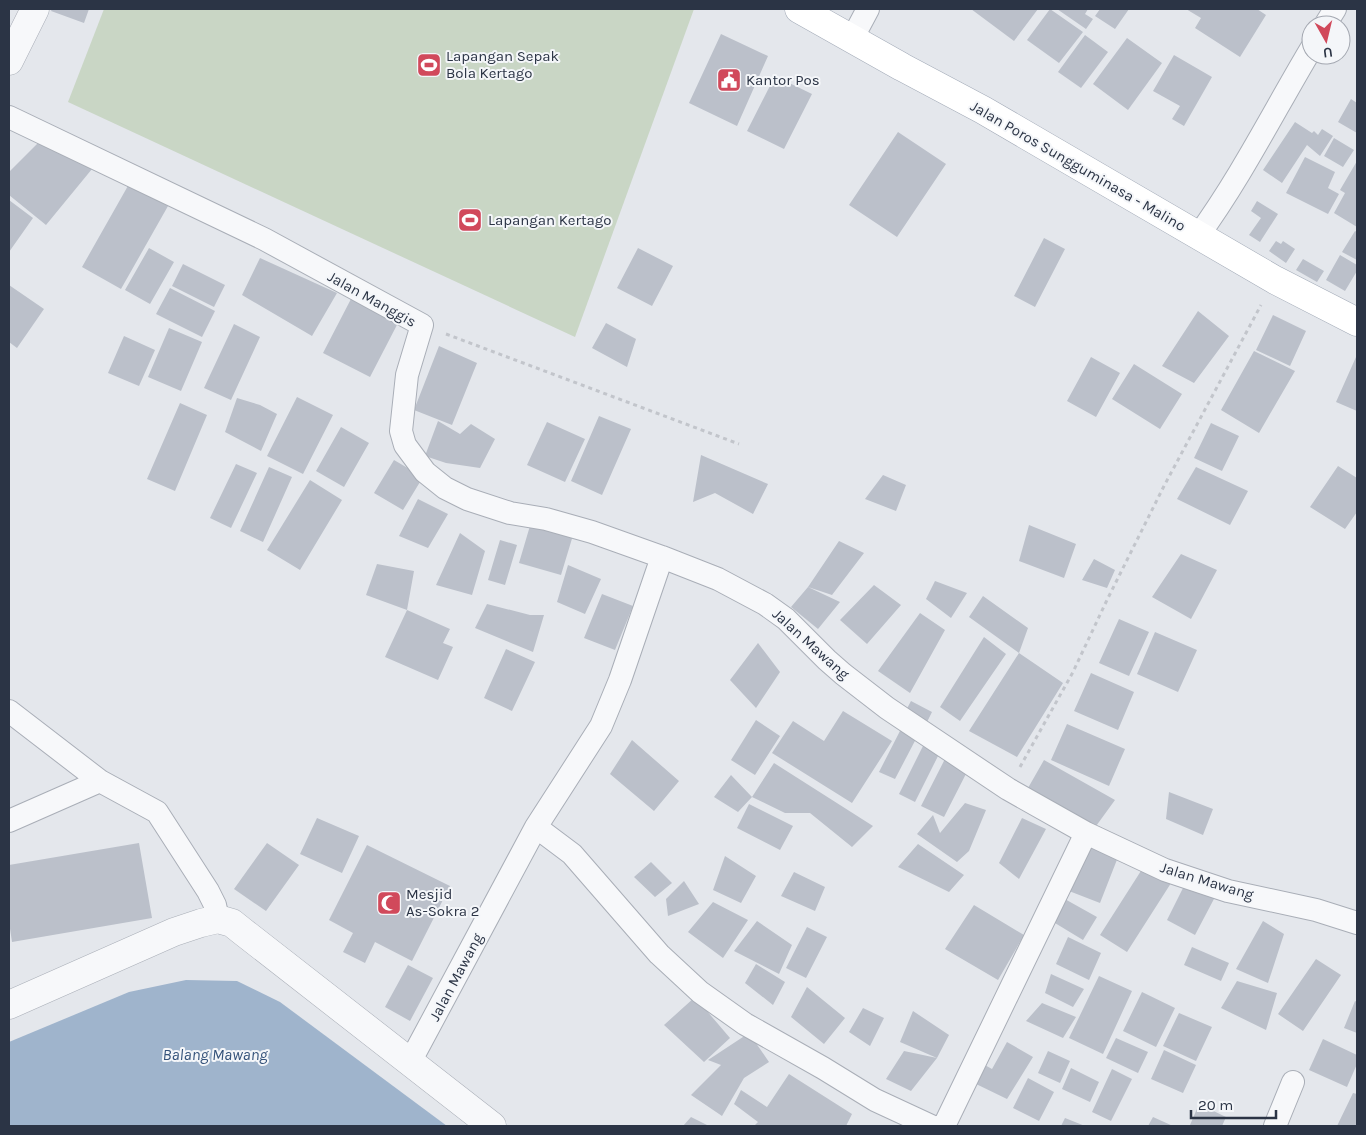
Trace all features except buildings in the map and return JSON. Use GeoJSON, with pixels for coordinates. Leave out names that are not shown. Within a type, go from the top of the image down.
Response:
{"type":"FeatureCollection","features":[{"type":"Feature","properties":{"kind":"main road","name":"Jalan Poros Sungguminasa - Malino"},"geometry":{"type":"LineString","coordinates":[[799,9],[983,110],[1275,280],[1355,314]]}},
{"type":"Feature","properties":{"kind":"street"},"geometry":{"type":"LineString","coordinates":[[9,61],[35,9]]}},
{"type":"Feature","properties":{"kind":"street"},"geometry":{"type":"LineString","coordinates":[[852,39],[868,9]]}},
{"type":"Feature","properties":{"kind":"street"},"geometry":{"type":"LineString","coordinates":[[1198,236],[1217,211],[1302,65]]}},
{"type":"Feature","properties":{"kind":"street","name":"Jalan Manggis"},"geometry":{"type":"LineString","coordinates":[[9,117],[264,239],[422,325],[408,375],[401,431],[405,445],[425,472],[445,488],[467,499],[510,513],[546,519],[592,532],[662,557]]}},
{"type":"Feature","properties":{"kind":"street","name":"Jalan Mawang"},"geometry":{"type":"LineString","coordinates":[[410,1062],[536,827],[601,726],[612,704],[662,557],[718,579],[765,604],[786,619],[827,660],[871,696],[1008,790],[1086,833],[1174,873],[1228,891],[1316,910],[1357,923]]}},
{"type":"Feature","properties":{"kind":"street"},"geometry":{"type":"LineString","coordinates":[[9,711],[100,781],[157,812],[208,892],[215,905],[218,919]]}},
{"type":"Feature","properties":{"kind":"street"},"geometry":{"type":"LineString","coordinates":[[9,821],[100,781]]}},
{"type":"Feature","properties":{"kind":"street"},"geometry":{"type":"LineString","coordinates":[[536,827],[572,854],[660,954],[700,992],[745,1024],[875,1100],[931,1126]]}},
{"type":"Feature","properties":{"kind":"street"},"geometry":{"type":"LineString","coordinates":[[944,1126],[1086,833]]}},
{"type":"Feature","properties":{"kind":"street"},"geometry":{"type":"LineString","coordinates":[[9,1005],[174,932],[218,919],[232,923],[492,1126]]}},
{"type":"Feature","properties":{"kind":"street"},"geometry":{"type":"LineString","coordinates":[[1275,1126],[1293,1082]]}},
{"type":"Feature","properties":{"kind":"path"},"geometry":{"type":"LineString","coordinates":[[1008,790],[1073,672],[1164,486],[1220,378],[1275,280]]}},
{"type":"Feature","properties":{"kind":"path"},"geometry":{"type":"LineString","coordinates":[[422,325],[738,444]]}},
{"type":"Feature","properties":{"kind":"green space","name":"Lapangan Kertago"},"geometry":{"type":"Polygon","coordinates":[[[104,9],[694,9],[575,337],[68,102],[104,9]]]}},
{"type":"Feature","properties":{"kind":"water","name":"Balang Mawang"},"geometry":{"type":"Polygon","coordinates":[[[186,980],[237,981],[280,1002],[447,1126],[9,1126],[9,1042],[129,992],[186,980]]]}},
{"type":"Feature","properties":{"kind":"place","name":"Lapangan Sepak Bola Kertago"},"geometry":{"type":"Point","coordinates":[429,65]}},
{"type":"Feature","properties":{"kind":"place","name":"Kantor Pos"},"geometry":{"type":"Point","coordinates":[729,80]}},
{"type":"Feature","properties":{"kind":"place","name":"Lapangan Kertago"},"geometry":{"type":"Point","coordinates":[470,220]}},
{"type":"Feature","properties":{"kind":"place","name":"Mesjid As-Sokra 2"},"geometry":{"type":"Point","coordinates":[389,903]}}]}
